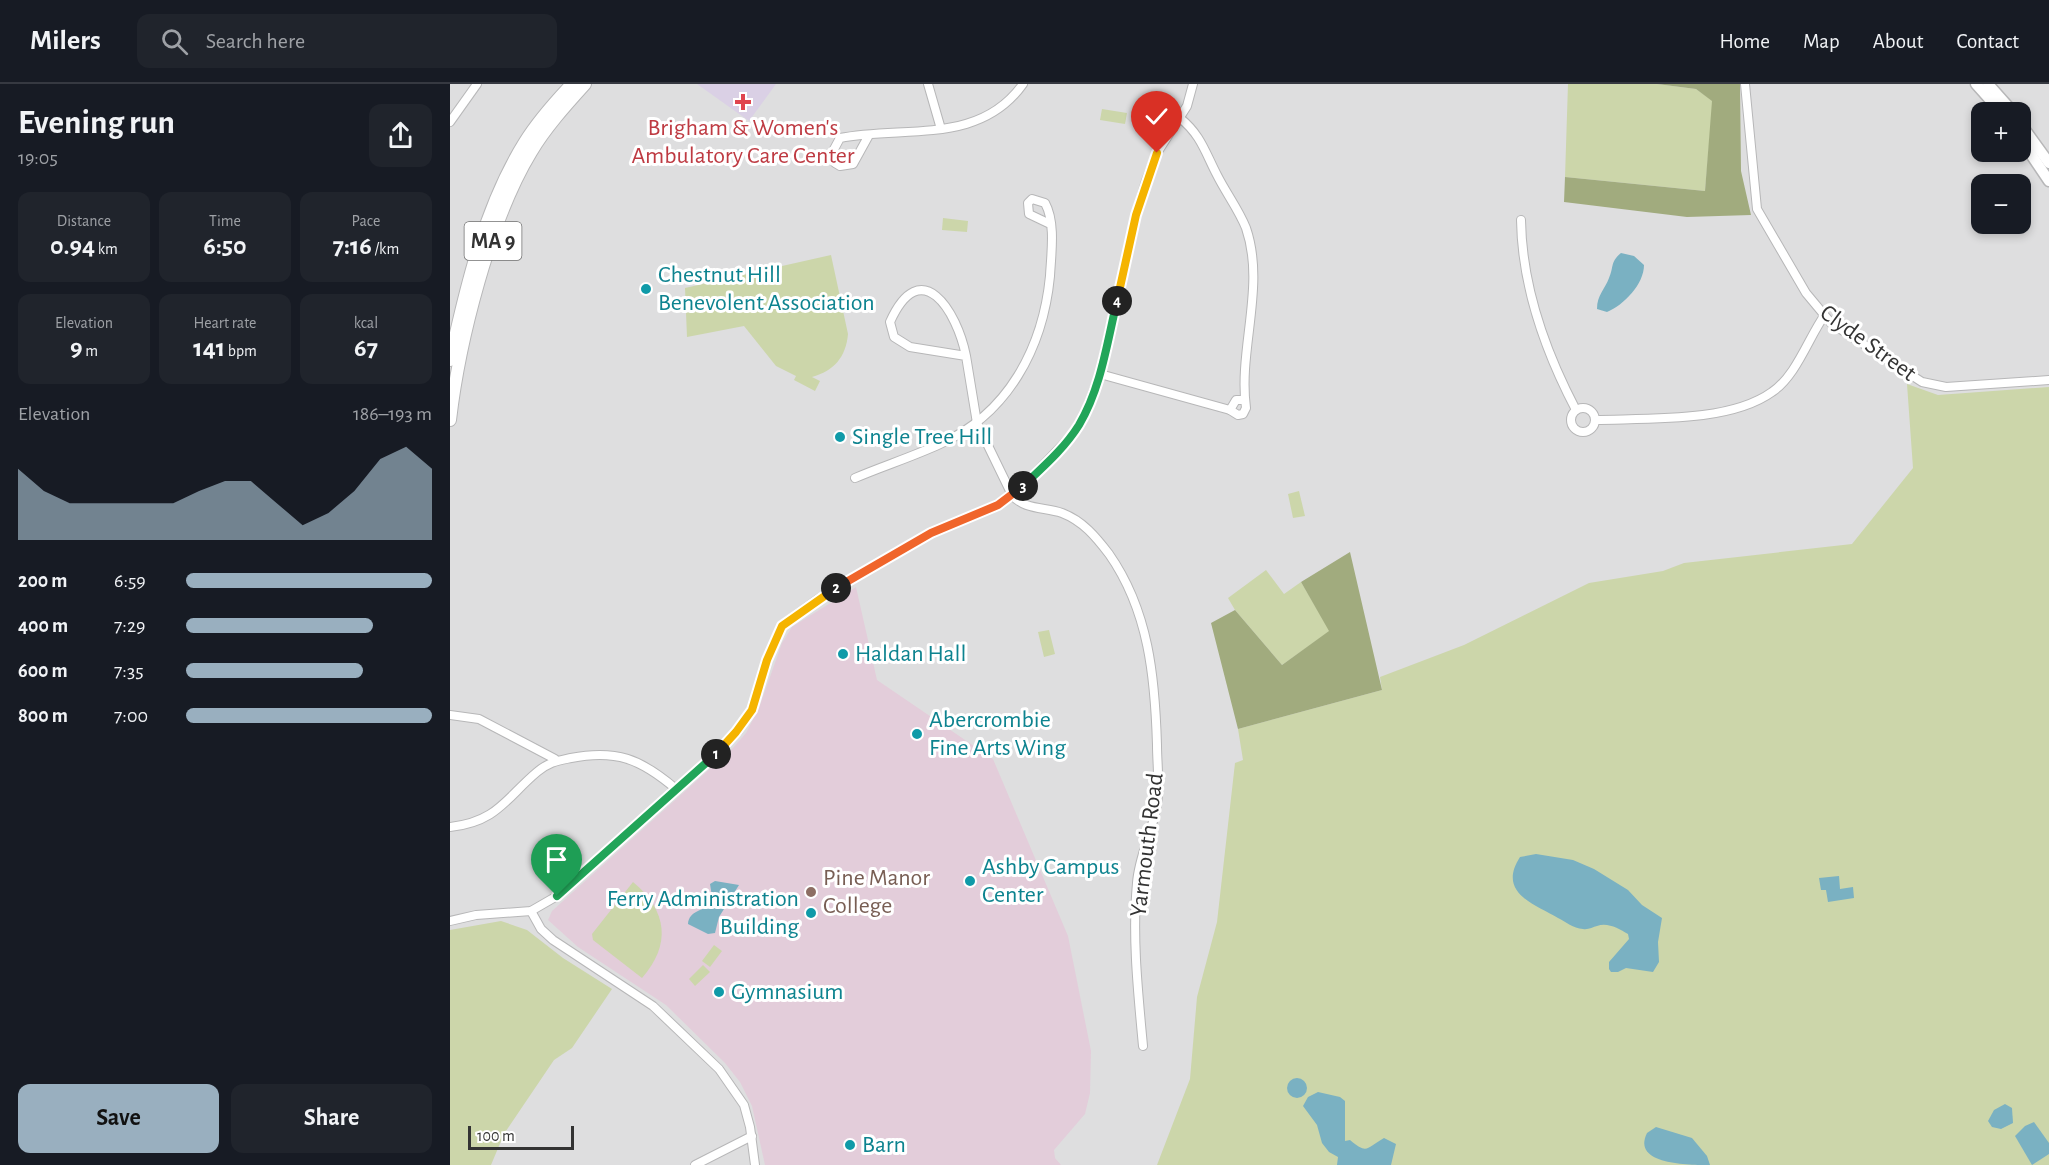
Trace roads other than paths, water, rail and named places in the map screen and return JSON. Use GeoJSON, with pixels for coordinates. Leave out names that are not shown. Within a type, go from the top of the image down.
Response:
{"type":"FeatureCollection","features":[{"type":"Feature","properties":{"kind":"highway","name":"MA 9"},"geometry":{"type":"LineString","coordinates":[[450,360],[473,272],[508,174],[534,129],[572,84]]}},
{"type":"Feature","properties":{"kind":"highway","name":"MA 9"},"geometry":{"type":"LineString","coordinates":[[450,420],[469,322],[491,248],[513,188],[540,137],[585,84]]}},
{"type":"Feature","properties":{"kind":"main road"},"geometry":{"type":"LineString","coordinates":[[1976,84],[1992,102]]}},
{"type":"Feature","properties":{"kind":"main road"},"geometry":{"type":"LineString","coordinates":[[1988,84],[2004,102]]}},
{"type":"Feature","properties":{"kind":"main road"},"geometry":{"type":"LineString","coordinates":[[2031,138],[2049,163]]}},
{"type":"Feature","properties":{"kind":"main road"},"geometry":{"type":"LineString","coordinates":[[2031,154],[2049,181]]}},
{"type":"Feature","properties":{"kind":"street"},"geometry":{"type":"LineString","coordinates":[[450,122],[477,84]]}},
{"type":"Feature","properties":{"kind":"street"},"geometry":{"type":"LineString","coordinates":[[928,84],[935,101],[941,129]]}},
{"type":"Feature","properties":{"kind":"street"},"geometry":{"type":"LineString","coordinates":[[869,135],[853,164],[840,166],[835,163],[833,150],[840,138],[869,135],[941,129],[967,125],[1004,106],[1023,84]]}},
{"type":"Feature","properties":{"kind":"street"},"geometry":{"type":"LineString","coordinates":[[450,921],[476,915],[531,911],[566,888],[726,744],[748,717],[767,660],[782,626],[818,599],[931,533],[969,519],[1012,495],[1053,457],[1085,414],[1100,374],[1136,215],[1146,181],[1157,153],[1187,106],[1193,84]]}},
{"type":"Feature","properties":{"kind":"street","name":"Clyde Street"},"geometry":{"type":"LineString","coordinates":[[1744,84],[1757,209],[1782,257],[1814,306],[1824,316],[1869,349],[1922,382],[1946,387],[2049,380]]}},
{"type":"Feature","properties":{"kind":"street"},"geometry":{"type":"LineString","coordinates":[[1100,374],[1230,410],[1238,416],[1243,414],[1246,408],[1246,349],[1253,277],[1250,245],[1245,228],[1195,130],[1180,118]]}},
{"type":"Feature","properties":{"kind":"street"},"geometry":{"type":"LineString","coordinates":[[1521,220],[1524,265],[1533,303],[1556,373],[1576,410]]}},
{"type":"Feature","properties":{"kind":"street"},"geometry":{"type":"LineString","coordinates":[[855,478],[941,444],[976,423],[1012,386],[1025,367],[1035,344],[1048,290],[1050,224]]}},
{"type":"Feature","properties":{"kind":"street"},"geometry":{"type":"LineString","coordinates":[[966,356],[910,347],[896,339],[890,329],[890,322],[908,294],[916,289],[927,290],[941,301],[956,323],[966,356],[976,423],[1012,495]]}},
{"type":"Feature","properties":{"kind":"street"},"geometry":{"type":"LineString","coordinates":[[1595,420],[1716,412],[1738,407],[1772,393],[1784,381],[1824,316]]}},
{"type":"Feature","properties":{"kind":"street"},"geometry":{"type":"LineString","coordinates":[[1230,410],[1236,400],[1245,400]]}},
{"type":"Feature","properties":{"kind":"street"},"geometry":{"type":"LineString","coordinates":[[1587,409],[1593,413],[1595,420],[1589,430],[1578,432],[1570,423],[1571,416],[1576,410],[1587,409]]}},
{"type":"Feature","properties":{"kind":"street","name":"Yarmouth Road"},"geometry":{"type":"LineString","coordinates":[[1012,495],[1017,501],[1029,506],[1063,513],[1093,534],[1123,579],[1144,629],[1151,656],[1156,700],[1158,794],[1137,885],[1136,970],[1143,1046]]}},
{"type":"Feature","properties":{"kind":"street"},"geometry":{"type":"LineString","coordinates":[[450,715],[478,719],[555,759]]}},
{"type":"Feature","properties":{"kind":"street"},"geometry":{"type":"LineString","coordinates":[[450,827],[460,826],[499,810],[538,771],[555,759],[608,753],[627,757],[644,765],[676,789]]}},
{"type":"Feature","properties":{"kind":"street"},"geometry":{"type":"LineString","coordinates":[[531,911],[541,928],[563,948],[653,1006],[686,1035],[738,1094],[747,1114],[755,1165]]}},
{"type":"Feature","properties":{"kind":"street"},"geometry":{"type":"LineString","coordinates":[[694,1165],[752,1136]]}},
{"type":"Feature","properties":{"kind":"water"},"geometry":{"type":"Polygon","coordinates":[[[1621,253],[1634,256],[1644,265],[1641,279],[1632,293],[1613,309],[1607,312],[1597,309],[1598,300],[1614,262],[1621,253]]]}},
{"type":"Feature","properties":{"kind":"water"},"geometry":{"type":"Polygon","coordinates":[[[1536,854],[1573,860],[1594,869],[1628,890],[1642,905],[1662,918],[1658,942],[1659,962],[1653,972],[1626,968],[1618,972],[1611,972],[1609,962],[1629,939],[1628,934],[1605,925],[1583,929],[1570,925],[1521,896],[1513,880],[1514,869],[1520,857],[1536,854]]]}},
{"type":"Feature","properties":{"kind":"water"},"geometry":{"type":"Polygon","coordinates":[[[1839,876],[1840,889],[1853,887],[1854,898],[1828,902],[1826,890],[1821,890],[1819,878],[1839,876]]]}},
{"type":"Feature","properties":{"kind":"water"},"geometry":{"type":"Polygon","coordinates":[[[715,881],[739,885],[719,917],[715,933],[708,934],[688,924],[694,913],[713,903],[710,884],[715,881]]]}},
{"type":"Feature","properties":{"kind":"water"},"geometry":{"type":"Polygon","coordinates":[[[1297,1078],[1304,1081],[1307,1088],[1304,1095],[1297,1098],[1290,1095],[1287,1088],[1290,1081],[1297,1078]]]}},
{"type":"Feature","properties":{"kind":"water"},"geometry":{"type":"Polygon","coordinates":[[[1318,1092],[1340,1097],[1345,1101],[1345,1141],[1350,1140],[1364,1149],[1384,1138],[1396,1144],[1391,1165],[1337,1165],[1338,1157],[1329,1152],[1322,1143],[1317,1125],[1303,1106],[1308,1097],[1318,1092]]]}},
{"type":"Feature","properties":{"kind":"water"},"geometry":{"type":"Polygon","coordinates":[[[2005,1104],[2012,1108],[2013,1123],[2001,1129],[1992,1127],[1988,1121],[1994,1110],[2005,1104]]]}},
{"type":"Feature","properties":{"kind":"water"},"geometry":{"type":"Polygon","coordinates":[[[2034,1122],[2049,1143],[2049,1154],[2032,1165],[2015,1136],[2025,1126],[2034,1122]]]}},
{"type":"Feature","properties":{"kind":"water"},"geometry":{"type":"Polygon","coordinates":[[[1656,1127],[1692,1138],[1707,1156],[1710,1165],[1677,1163],[1654,1157],[1647,1152],[1644,1144],[1647,1133],[1656,1127]]]}},
{"type":"Feature","properties":{"kind":"place","name":"Brigham & Women's Ambulatory Care Center"},"geometry":{"type":"Point","coordinates":[743,102]}},
{"type":"Feature","properties":{"kind":"place","name":"Chestnut Hill Benevolent Association"},"geometry":{"type":"Point","coordinates":[646,289]}},
{"type":"Feature","properties":{"kind":"place","name":"Single Tree Hill"},"geometry":{"type":"Point","coordinates":[840,437]}},
{"type":"Feature","properties":{"kind":"place","name":"Haldan Hall"},"geometry":{"type":"Point","coordinates":[843,654]}},
{"type":"Feature","properties":{"kind":"place","name":"Abercrombie Fine Arts Wing"},"geometry":{"type":"Point","coordinates":[917,734]}},
{"type":"Feature","properties":{"kind":"place","name":"Ashby Campus Center"},"geometry":{"type":"Point","coordinates":[970,881]}},
{"type":"Feature","properties":{"kind":"place","name":"Pine Manor College"},"geometry":{"type":"Point","coordinates":[811,892]}},
{"type":"Feature","properties":{"kind":"place","name":"Ferry Administration Building"},"geometry":{"type":"Point","coordinates":[811,913]}},
{"type":"Feature","properties":{"kind":"place","name":"Gymnasium"},"geometry":{"type":"Point","coordinates":[719,992]}},
{"type":"Feature","properties":{"kind":"place","name":"Barn"},"geometry":{"type":"Point","coordinates":[850,1145]}}]}
